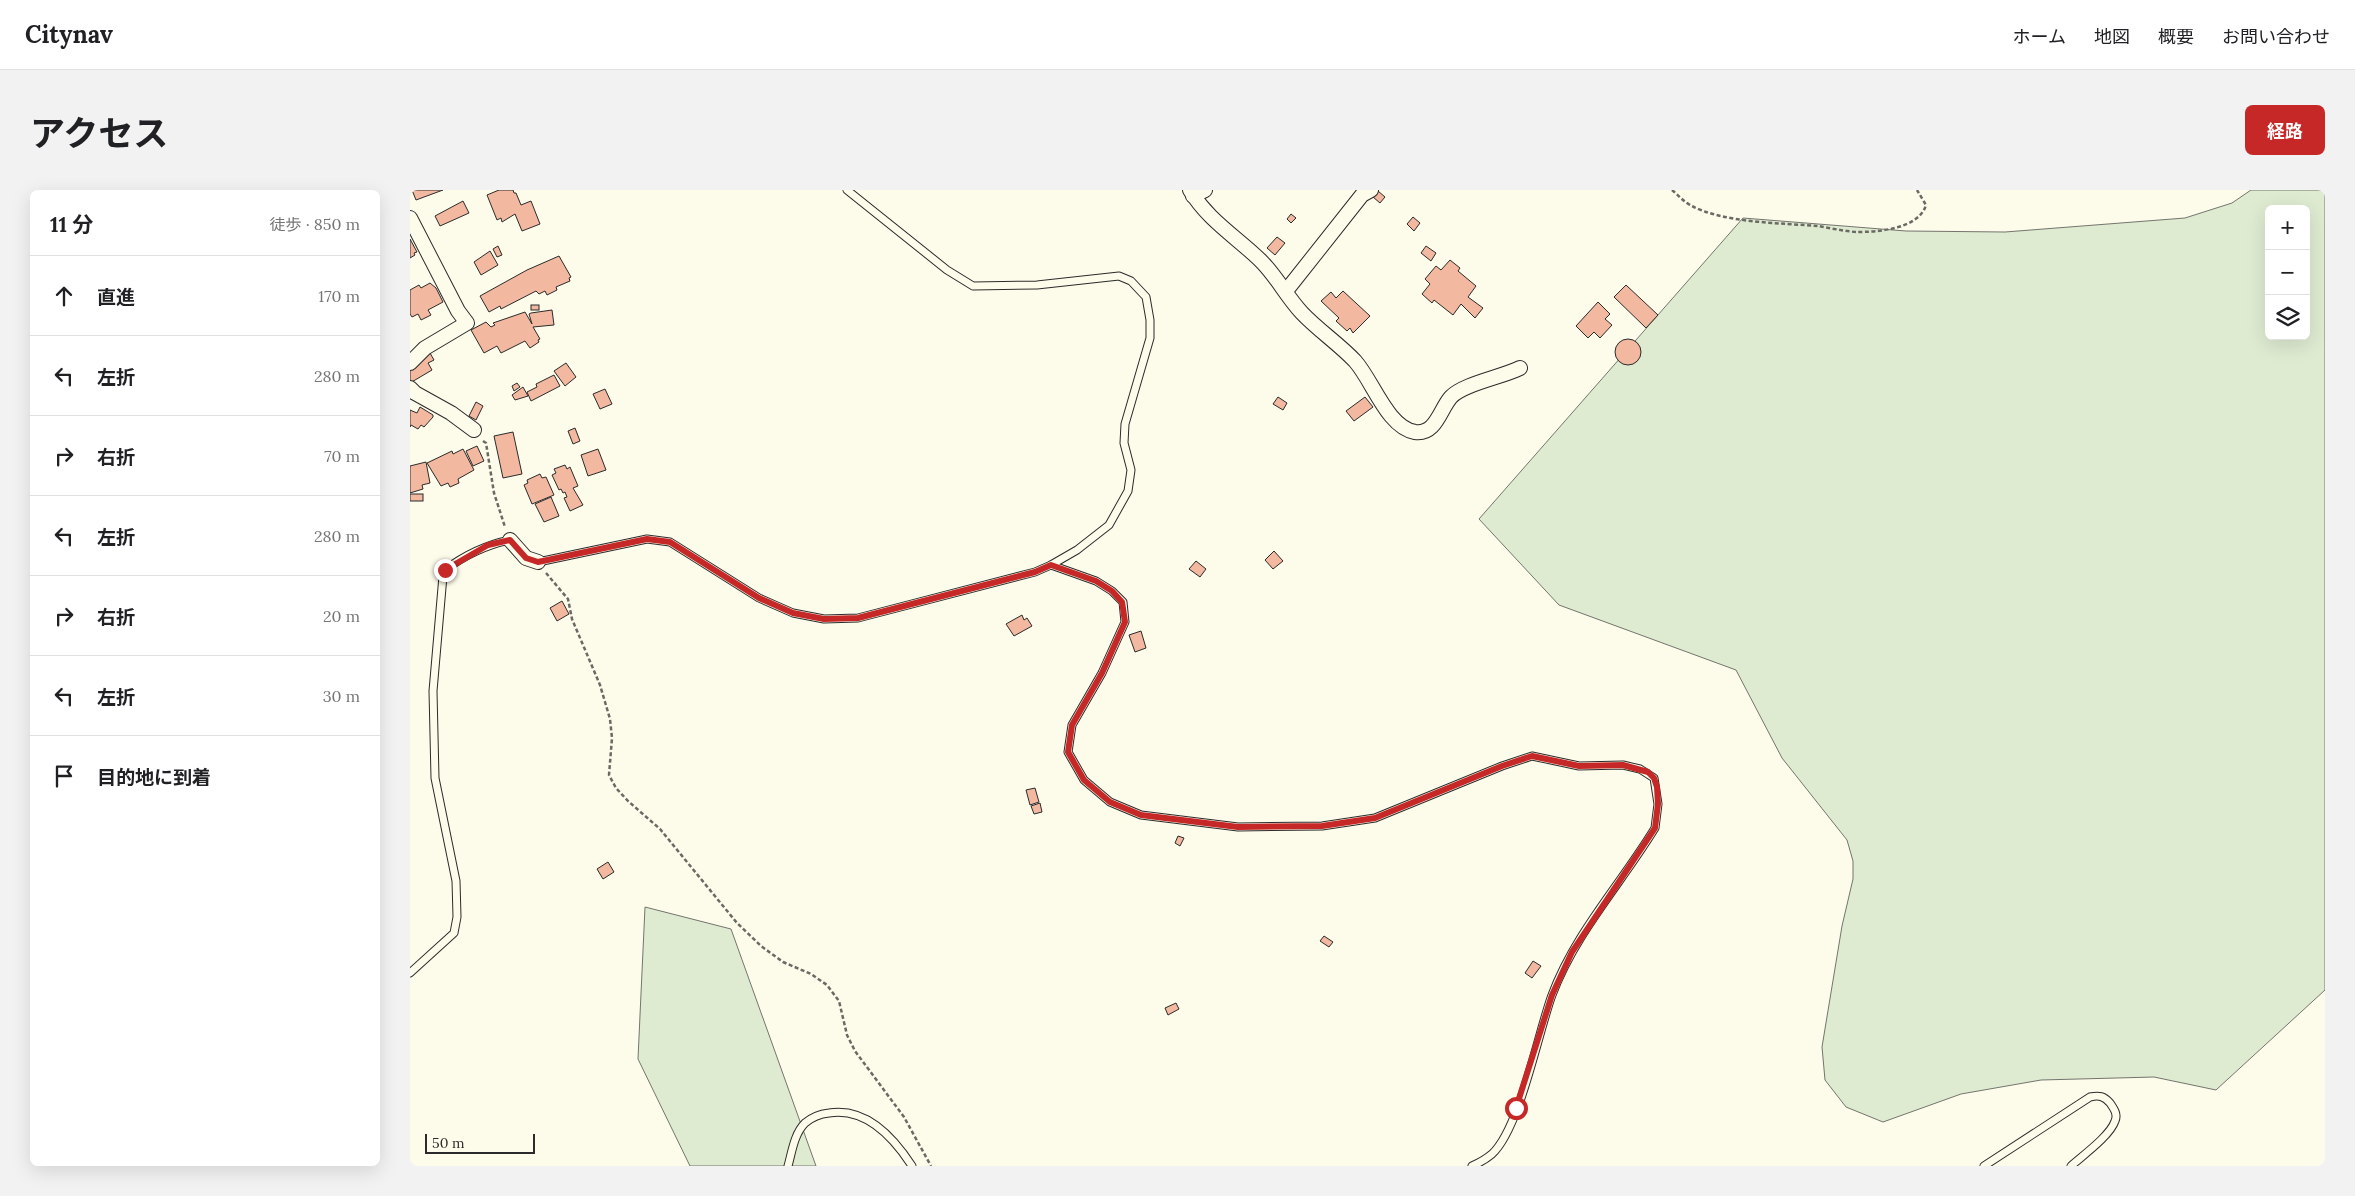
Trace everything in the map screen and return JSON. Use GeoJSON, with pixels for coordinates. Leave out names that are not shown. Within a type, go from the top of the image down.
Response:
{"type":"FeatureCollection","features":[{"type":"Feature","properties":{"kind":"street"},"geometry":{"type":"LineString","coordinates":[[1286,292],[1362,195],[1370,190]]}},
{"type":"Feature","properties":{"kind":"street"},"geometry":{"type":"LineString","coordinates":[[1196,192],[1219,226],[1260,259],[1302,312],[1355,361],[1394,420],[1404,428],[1416,432],[1427,430],[1438,420],[1451,397],[1465,388],[1504,376],[1520,368]]}},
{"type":"Feature","properties":{"kind":"street"},"geometry":{"type":"LineString","coordinates":[[410,218],[458,311],[467,323],[425,348],[410,363]]}},
{"type":"Feature","properties":{"kind":"street"},"geometry":{"type":"LineString","coordinates":[[410,388],[415,393],[451,412],[474,430]]}},
{"type":"Feature","properties":{"kind":"street"},"geometry":{"type":"LineString","coordinates":[[510,540],[526,558],[538,562]]}},
{"type":"Feature","properties":{"kind":"lane"},"geometry":{"type":"LineString","coordinates":[[538,562],[647,539],[670,542],[759,598],[793,613],[824,619],[867,616],[1035,572],[1077,550],[1109,525],[1128,491],[1131,470],[1124,443],[1125,424],[1150,338],[1150,320],[1146,297],[1131,281],[1119,276],[1037,285],[973,286],[947,270],[847,190]]}},
{"type":"Feature","properties":{"kind":"lane"},"geometry":{"type":"LineString","coordinates":[[410,973],[454,933],[457,918],[456,881],[435,778],[433,691],[443,576],[445,570],[472,553],[488,545],[510,540]]}},
{"type":"Feature","properties":{"kind":"lane"},"geometry":{"type":"LineString","coordinates":[[1051,565],[1096,581],[1112,591],[1122,602],[1125,622],[1102,673],[1072,725],[1068,752],[1084,780],[1110,802],[1141,815],[1238,827],[1322,826],[1375,818],[1502,766],[1532,756],[1579,766],[1623,765],[1640,769],[1654,778],[1658,804],[1655,828],[1572,952],[1552,995],[1516,1108],[1506,1132],[1492,1153],[1472,1166]]}},
{"type":"Feature","properties":{"kind":"lane"},"geometry":{"type":"LineString","coordinates":[[1984,1166],[2090,1097],[2106,1098],[2116,1110],[2115,1122],[2106,1134],[2071,1166]]}},
{"type":"Feature","properties":{"kind":"lane"},"geometry":{"type":"LineString","coordinates":[[788,1166],[794,1140],[804,1124],[818,1115],[839,1111],[863,1117],[882,1130],[900,1147],[912,1166]]}},
{"type":"Feature","properties":{"kind":"path"},"geometry":{"type":"LineString","coordinates":[[1672,190],[1690,205],[1724,216],[1856,232],[1891,229],[1916,220],[1923,213],[1926,205],[1917,190]]}},
{"type":"Feature","properties":{"kind":"path"},"geometry":{"type":"LineString","coordinates":[[474,430],[486,443],[494,493],[510,540]]}},
{"type":"Feature","properties":{"kind":"path"},"geometry":{"type":"LineString","coordinates":[[538,562],[568,599],[572,619],[600,685],[610,719],[612,738],[609,776],[616,788],[660,829],[737,923],[761,946],[784,962],[811,974],[827,985],[839,1001],[847,1035],[855,1051],[904,1117],[932,1166]]}},
{"type":"Feature","properties":{"kind":"green space"},"geometry":{"type":"Polygon","coordinates":[[[2251,190],[2325,190],[2325,990],[2216,1090],[2154,1077],[2041,1080],[1961,1094],[1883,1122],[1846,1107],[1825,1080],[1822,1047],[1842,926],[1853,879],[1853,861],[1847,840],[1782,758],[1736,670],[1559,605],[1479,519],[1743,218],[1906,231],[2005,232],[2185,218],[2232,203],[2251,190]]]}},
{"type":"Feature","properties":{"kind":"green space"},"geometry":{"type":"Polygon","coordinates":[[[645,907],[731,929],[816,1166],[690,1166],[638,1059],[645,907]]]}},
{"type":"Feature","properties":{"kind":"building"},"geometry":{"type":"Polygon","coordinates":[[[412,190],[443,190],[416,200],[412,190]]]}},
{"type":"Feature","properties":{"kind":"building"},"geometry":{"type":"Polygon","coordinates":[[[499,190],[513,190],[521,205],[531,201],[540,224],[522,231],[515,214],[502,222],[501,218],[497,220],[487,195],[499,190]]]}},
{"type":"Feature","properties":{"kind":"building"},"geometry":{"type":"Polygon","coordinates":[[[1378,191],[1385,197],[1380,203],[1373,197],[1378,191]]]}},
{"type":"Feature","properties":{"kind":"building"},"geometry":{"type":"Polygon","coordinates":[[[463,201],[469,213],[440,226],[435,216],[463,201]]]}},
{"type":"Feature","properties":{"kind":"building"},"geometry":{"type":"Polygon","coordinates":[[[1291,214],[1296,218],[1291,223],[1287,219],[1291,214]]]}},
{"type":"Feature","properties":{"kind":"building"},"geometry":{"type":"Polygon","coordinates":[[[1413,217],[1420,223],[1414,231],[1407,224],[1413,217]]]}},
{"type":"Feature","properties":{"kind":"building"},"geometry":{"type":"Polygon","coordinates":[[[1277,237],[1285,243],[1275,255],[1267,248],[1277,237]]]}},
{"type":"Feature","properties":{"kind":"building"},"geometry":{"type":"Polygon","coordinates":[[[410,239],[417,252],[410,258],[410,239]]]}},
{"type":"Feature","properties":{"kind":"building"},"geometry":{"type":"Polygon","coordinates":[[[498,246],[502,255],[497,257],[493,249],[498,246]]]}},
{"type":"Feature","properties":{"kind":"building"},"geometry":{"type":"Polygon","coordinates":[[[1426,246],[1436,253],[1431,261],[1421,253],[1426,246]]]}},
{"type":"Feature","properties":{"kind":"building"},"geometry":{"type":"Polygon","coordinates":[[[490,251],[498,265],[481,275],[474,262],[490,251]]]}},
{"type":"Feature","properties":{"kind":"building"},"geometry":{"type":"Polygon","coordinates":[[[559,256],[571,277],[569,278],[570,281],[556,287],[557,290],[547,295],[545,291],[539,294],[536,291],[501,309],[500,306],[489,312],[480,296],[527,270],[559,256]]]}},
{"type":"Feature","properties":{"kind":"building"},"geometry":{"type":"Polygon","coordinates":[[[1450,260],[1460,268],[1458,271],[1476,286],[1468,297],[1483,308],[1475,318],[1461,304],[1453,315],[1434,300],[1432,303],[1422,294],[1430,284],[1425,279],[1436,266],[1441,270],[1450,260]]]}},
{"type":"Feature","properties":{"kind":"building"},"geometry":{"type":"Polygon","coordinates":[[[430,283],[436,288],[443,302],[428,310],[431,315],[421,320],[418,314],[412,317],[410,314],[410,290],[419,285],[421,288],[430,283]]]}},
{"type":"Feature","properties":{"kind":"building"},"geometry":{"type":"Polygon","coordinates":[[[1626,285],[1658,315],[1646,328],[1614,297],[1626,285]]]}},
{"type":"Feature","properties":{"kind":"building"},"geometry":{"type":"Polygon","coordinates":[[[1343,291],[1370,316],[1353,333],[1350,328],[1347,331],[1336,321],[1339,318],[1321,301],[1331,292],[1336,298],[1343,291]]]}},
{"type":"Feature","properties":{"kind":"building"},"geometry":{"type":"Polygon","coordinates":[[[1598,302],[1610,314],[1605,319],[1612,325],[1600,338],[1594,332],[1588,338],[1576,326],[1598,302]]]}},
{"type":"Feature","properties":{"kind":"building"},"geometry":{"type":"Polygon","coordinates":[[[531,305],[539,305],[539,310],[531,310],[531,305]]]}},
{"type":"Feature","properties":{"kind":"building"},"geometry":{"type":"Polygon","coordinates":[[[552,310],[554,325],[533,327],[540,339],[538,340],[539,342],[530,348],[525,341],[501,353],[497,346],[484,353],[471,330],[486,322],[491,327],[495,325],[493,323],[525,312],[532,324],[529,314],[552,310]]]}},
{"type":"Feature","properties":{"kind":"building"},"geometry":{"type":"Polygon","coordinates":[[[1628,339],[1637,343],[1641,352],[1637,361],[1628,365],[1619,361],[1615,352],[1619,343],[1628,339]]]}},
{"type":"Feature","properties":{"kind":"building"},"geometry":{"type":"Polygon","coordinates":[[[430,353],[434,360],[428,363],[432,370],[410,383],[410,365],[430,353]]]}},
{"type":"Feature","properties":{"kind":"building"},"geometry":{"type":"Polygon","coordinates":[[[566,363],[576,377],[565,386],[554,371],[566,363]]]}},
{"type":"Feature","properties":{"kind":"building"},"geometry":{"type":"Polygon","coordinates":[[[554,375],[560,386],[531,401],[527,392],[537,387],[536,384],[554,375]]]}},
{"type":"Feature","properties":{"kind":"building"},"geometry":{"type":"Polygon","coordinates":[[[517,383],[520,387],[514,391],[512,386],[517,383]]]}},
{"type":"Feature","properties":{"kind":"building"},"geometry":{"type":"Polygon","coordinates":[[[523,387],[528,396],[515,400],[512,395],[523,387]]]}},
{"type":"Feature","properties":{"kind":"building"},"geometry":{"type":"Polygon","coordinates":[[[605,389],[612,404],[600,409],[593,394],[605,389]]]}},
{"type":"Feature","properties":{"kind":"building"},"geometry":{"type":"Polygon","coordinates":[[[1278,397],[1287,403],[1283,410],[1273,404],[1278,397]]]}},
{"type":"Feature","properties":{"kind":"building"},"geometry":{"type":"Polygon","coordinates":[[[1365,397],[1373,407],[1354,421],[1346,411],[1365,397]]]}},
{"type":"Feature","properties":{"kind":"building"},"geometry":{"type":"Polygon","coordinates":[[[476,402],[483,406],[476,420],[469,416],[476,402]]]}},
{"type":"Feature","properties":{"kind":"building"},"geometry":{"type":"Polygon","coordinates":[[[420,407],[433,415],[433,417],[424,427],[421,425],[418,429],[411,425],[410,427],[410,410],[417,413],[420,407]]]}},
{"type":"Feature","properties":{"kind":"building"},"geometry":{"type":"Polygon","coordinates":[[[575,428],[580,441],[573,444],[568,431],[575,428]]]}},
{"type":"Feature","properties":{"kind":"building"},"geometry":{"type":"Polygon","coordinates":[[[513,432],[522,474],[503,478],[494,436],[513,432]]]}},
{"type":"Feature","properties":{"kind":"building"},"geometry":{"type":"Polygon","coordinates":[[[477,446],[484,461],[473,466],[466,451],[477,446]]]}},
{"type":"Feature","properties":{"kind":"building"},"geometry":{"type":"Polygon","coordinates":[[[463,449],[474,470],[458,479],[459,483],[450,487],[448,483],[441,486],[427,463],[452,451],[453,454],[463,449]]]}},
{"type":"Feature","properties":{"kind":"building"},"geometry":{"type":"Polygon","coordinates":[[[598,449],[606,470],[588,476],[581,455],[598,449]]]}},
{"type":"Feature","properties":{"kind":"building"},"geometry":{"type":"Polygon","coordinates":[[[426,462],[430,483],[422,485],[423,489],[410,493],[410,466],[426,462]]]}},
{"type":"Feature","properties":{"kind":"building"},"geometry":{"type":"Polygon","coordinates":[[[565,465],[567,469],[570,467],[578,486],[573,488],[583,505],[570,511],[564,498],[567,497],[565,492],[563,493],[561,489],[559,490],[552,475],[556,473],[554,469],[565,465]]]}},
{"type":"Feature","properties":{"kind":"building"},"geometry":{"type":"Polygon","coordinates":[[[540,474],[542,478],[546,477],[554,495],[532,504],[524,485],[528,483],[527,480],[540,474]]]}},
{"type":"Feature","properties":{"kind":"building"},"geometry":{"type":"Polygon","coordinates":[[[410,494],[423,494],[423,501],[410,501],[410,494]]]}},
{"type":"Feature","properties":{"kind":"building"},"geometry":{"type":"Polygon","coordinates":[[[551,497],[559,516],[544,522],[535,504],[551,497]]]}},
{"type":"Feature","properties":{"kind":"building"},"geometry":{"type":"Polygon","coordinates":[[[1274,551],[1283,561],[1273,569],[1265,560],[1274,551]]]}},
{"type":"Feature","properties":{"kind":"building"},"geometry":{"type":"Polygon","coordinates":[[[1196,561],[1206,569],[1200,577],[1189,569],[1196,561]]]}},
{"type":"Feature","properties":{"kind":"building"},"geometry":{"type":"Polygon","coordinates":[[[562,601],[569,614],[557,621],[550,608],[562,601]]]}},
{"type":"Feature","properties":{"kind":"building"},"geometry":{"type":"Polygon","coordinates":[[[1022,615],[1024,620],[1027,618],[1032,626],[1014,636],[1006,624],[1022,615]]]}},
{"type":"Feature","properties":{"kind":"building"},"geometry":{"type":"Polygon","coordinates":[[[1141,631],[1146,648],[1135,652],[1129,635],[1141,631]]]}},
{"type":"Feature","properties":{"kind":"building"},"geometry":{"type":"Polygon","coordinates":[[[1035,788],[1039,802],[1030,805],[1026,790],[1035,788]]]}},
{"type":"Feature","properties":{"kind":"building"},"geometry":{"type":"Polygon","coordinates":[[[1040,803],[1042,812],[1034,814],[1031,806],[1040,803]]]}},
{"type":"Feature","properties":{"kind":"building"},"geometry":{"type":"Polygon","coordinates":[[[1178,836],[1184,838],[1180,846],[1175,843],[1178,836]]]}},
{"type":"Feature","properties":{"kind":"building"},"geometry":{"type":"Polygon","coordinates":[[[608,862],[614,872],[603,879],[597,869],[608,862]]]}},
{"type":"Feature","properties":{"kind":"building"},"geometry":{"type":"Polygon","coordinates":[[[1324,936],[1333,942],[1329,947],[1320,941],[1324,936]]]}},
{"type":"Feature","properties":{"kind":"building"},"geometry":{"type":"Polygon","coordinates":[[[1533,961],[1541,966],[1532,978],[1525,973],[1533,961]]]}},
{"type":"Feature","properties":{"kind":"building"},"geometry":{"type":"Polygon","coordinates":[[[1176,1003],[1179,1009],[1168,1015],[1165,1008],[1176,1003]]]}},
{"type":"Feature","properties":{"kind":"route"},"geometry":{"type":"LineString","coordinates":[[445,570],[488,545],[510,540],[526,558],[538,562],[647,539],[670,542],[759,598],[793,613],[824,619],[858,618],[894,610],[943,595],[1035,572],[1051,565],[1096,581],[1112,591],[1122,602],[1125,622],[1102,673],[1072,725],[1068,752],[1084,780],[1110,802],[1141,815],[1238,827],[1322,826],[1375,818],[1502,766],[1532,756],[1579,766],[1623,765],[1648,772],[1654,778],[1657,787],[1658,815],[1655,828],[1642,850],[1588,925],[1572,952],[1552,995],[1516,1108]]}}]}
